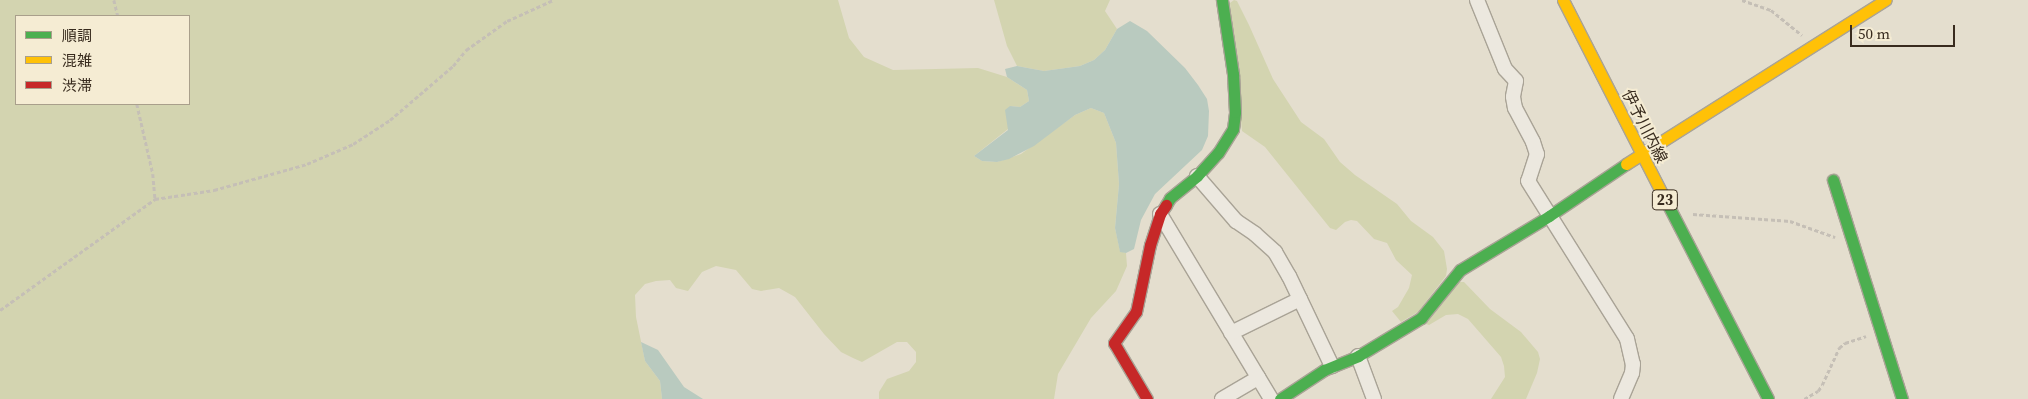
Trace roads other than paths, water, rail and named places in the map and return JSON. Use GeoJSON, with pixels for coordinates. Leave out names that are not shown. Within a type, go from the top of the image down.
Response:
{"type":"FeatureCollection","features":[{"type":"Feature","properties":{"kind":"street"},"geometry":{"type":"LineString","coordinates":[[1148,399],[1114,343],[1136,312],[1141,296],[1150,245],[1160,214],[1170,198],[1197,176],[1218,152],[1233,130],[1235,112],[1233,74],[1222,0]]}},
{"type":"Feature","properties":{"kind":"street"},"geometry":{"type":"LineString","coordinates":[[1477,0],[1505,68],[1516,80],[1513,97],[1515,108],[1533,142],[1536,154],[1528,181],[1626,339],[1633,364],[1632,373],[1621,399]]}},
{"type":"Feature","properties":{"kind":"street","name":"伊予川内線"},"geometry":{"type":"LineString","coordinates":[[1562,0],[1768,399]]}},
{"type":"Feature","properties":{"kind":"street"},"geometry":{"type":"LineString","coordinates":[[1280,399],[1332,366],[1358,356],[1421,318],[1460,270],[1550,216],[1564,204],[1641,154],[1885,0]]}},
{"type":"Feature","properties":{"kind":"street"},"geometry":{"type":"LineString","coordinates":[[1197,176],[1236,221],[1256,234],[1275,252],[1332,366]]}},
{"type":"Feature","properties":{"kind":"street"},"geometry":{"type":"LineString","coordinates":[[1833,180],[1902,399]]}},
{"type":"Feature","properties":{"kind":"street"},"geometry":{"type":"LineString","coordinates":[[1160,214],[1271,399]]}},
{"type":"Feature","properties":{"kind":"street"},"geometry":{"type":"LineString","coordinates":[[1231,333],[1300,299]]}},
{"type":"Feature","properties":{"kind":"street"},"geometry":{"type":"LineString","coordinates":[[1358,356],[1374,399]]}},
{"type":"Feature","properties":{"kind":"street"},"geometry":{"type":"LineString","coordinates":[[1222,399],[1258,378]]}}]}
